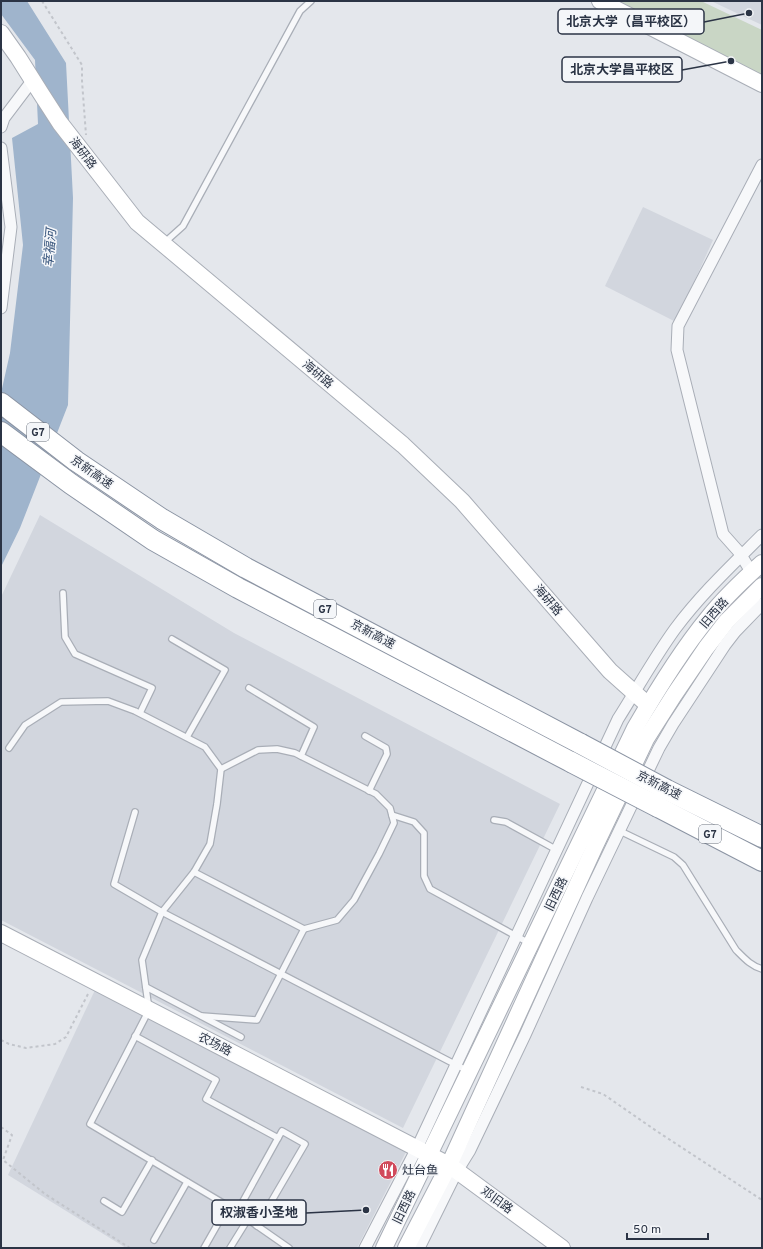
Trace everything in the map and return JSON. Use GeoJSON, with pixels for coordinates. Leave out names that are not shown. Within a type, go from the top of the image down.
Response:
{"type":"FeatureCollection","features":[{"type":"Feature","properties":{"kind":"highway","name":"京新高速"},"geometry":{"type":"LineString","coordinates":[[1,403],[76,461],[162,519],[246,568],[667,790],[762,837]]}},
{"type":"Feature","properties":{"kind":"highway","name":"京新高速"},"geometry":{"type":"LineString","coordinates":[[1,432],[71,484],[153,540],[238,588],[762,861]]}},
{"type":"Feature","properties":{"kind":"main road"},"geometry":{"type":"LineString","coordinates":[[600,1],[762,84]]}},
{"type":"Feature","properties":{"kind":"main road","name":"海研路"},"geometry":{"type":"LineString","coordinates":[[1,33],[60,123],[137,222],[403,445],[462,501],[610,671],[648,705]]}},
{"type":"Feature","properties":{"kind":"main road","name":"旧西路"},"geometry":{"type":"LineString","coordinates":[[384,1248],[423,1151],[470,1072],[635,728],[671,669],[708,617],[757,568]]}},
{"type":"Feature","properties":{"kind":"main road","name":"旧西路"},"geometry":{"type":"LineString","coordinates":[[406,1248],[453,1168],[592,853],[646,739],[689,671],[718,632],[762,586]]}},
{"type":"Feature","properties":{"kind":"main road","name":"农场路"},"geometry":{"type":"LineString","coordinates":[[1,933],[423,1151]]}},
{"type":"Feature","properties":{"kind":"main road","name":"邓旧路"},"geometry":{"type":"LineString","coordinates":[[423,1151],[453,1168],[562,1248]]}},
{"type":"Feature","properties":{"kind":"street"},"geometry":{"type":"LineString","coordinates":[[1,127],[4,118],[36,86]]}},
{"type":"Feature","properties":{"kind":"street"},"geometry":{"type":"LineString","coordinates":[[1,148],[4,190],[11,227],[1,308]]}},
{"type":"Feature","properties":{"kind":"street"},"geometry":{"type":"LineString","coordinates":[[757,568],[741,555],[723,534],[677,350],[678,326],[762,165]]}},
{"type":"Feature","properties":{"kind":"street"},"geometry":{"type":"LineString","coordinates":[[365,1248],[423,1151],[456,1065],[558,850],[618,719],[658,654],[676,628],[699,600],[762,534]]}},
{"type":"Feature","properties":{"kind":"street"},"geometry":{"type":"LineString","coordinates":[[420,1248],[453,1168],[470,1150],[526,1035],[587,898],[659,748],[673,724],[735,632],[762,604]]}},
{"type":"Feature","properties":{"kind":"lane"},"geometry":{"type":"LineString","coordinates":[[163,244],[183,226],[300,11],[311,1]]}},
{"type":"Feature","properties":{"kind":"lane"},"geometry":{"type":"LineString","coordinates":[[63,593],[65,638],[75,654],[152,688],[140,713]]}},
{"type":"Feature","properties":{"kind":"lane"},"geometry":{"type":"LineString","coordinates":[[172,639],[225,670],[187,737]]}},
{"type":"Feature","properties":{"kind":"lane"},"geometry":{"type":"LineString","coordinates":[[249,688],[314,727],[301,756]]}},
{"type":"Feature","properties":{"kind":"lane"},"geometry":{"type":"LineString","coordinates":[[9,748],[25,725],[61,702],[108,701],[140,713],[205,746],[221,769],[218,804],[210,844],[194,872],[162,912],[142,960],[149,1010],[90,1124],[228,1206],[289,1248]]}},
{"type":"Feature","properties":{"kind":"lane"},"geometry":{"type":"LineString","coordinates":[[365,736],[386,748],[387,754],[369,790]]}},
{"type":"Feature","properties":{"kind":"lane"},"geometry":{"type":"LineString","coordinates":[[194,872],[304,929],[337,920],[354,900],[394,823],[390,808],[376,794],[295,753],[277,749],[258,750],[221,769]]}},
{"type":"Feature","properties":{"kind":"lane"},"geometry":{"type":"LineString","coordinates":[[135,812],[114,884],[162,912],[470,1072]]}},
{"type":"Feature","properties":{"kind":"lane"},"geometry":{"type":"LineString","coordinates":[[392,815],[414,822],[424,833],[424,876],[430,888],[532,944]]}},
{"type":"Feature","properties":{"kind":"lane"},"geometry":{"type":"LineString","coordinates":[[494,820],[506,822],[558,850]]}},
{"type":"Feature","properties":{"kind":"lane"},"geometry":{"type":"LineString","coordinates":[[620,830],[674,857],[683,865],[736,950],[747,961],[756,967],[762,968]]}},
{"type":"Feature","properties":{"kind":"lane"},"geometry":{"type":"LineString","coordinates":[[202,1016],[257,1020],[304,929]]}},
{"type":"Feature","properties":{"kind":"lane"},"geometry":{"type":"LineString","coordinates":[[146,987],[241,1037]]}},
{"type":"Feature","properties":{"kind":"lane"},"geometry":{"type":"LineString","coordinates":[[135,1036],[216,1080],[206,1099],[278,1138]]}},
{"type":"Feature","properties":{"kind":"lane"},"geometry":{"type":"LineString","coordinates":[[237,1212],[282,1131],[305,1144],[257,1226]]}},
{"type":"Feature","properties":{"kind":"lane"},"geometry":{"type":"LineString","coordinates":[[104,1201],[122,1212],[152,1160]]}},
{"type":"Feature","properties":{"kind":"lane"},"geometry":{"type":"LineString","coordinates":[[154,1240],[187,1182]]}},
{"type":"Feature","properties":{"kind":"lane"},"geometry":{"type":"LineString","coordinates":[[204,1248],[228,1206]]}},
{"type":"Feature","properties":{"kind":"lane"},"geometry":{"type":"LineString","coordinates":[[230,1248],[248,1219]]}},
{"type":"Feature","properties":{"kind":"path"},"geometry":{"type":"LineString","coordinates":[[42,1],[82,65],[86,136]]}},
{"type":"Feature","properties":{"kind":"path"},"geometry":{"type":"LineString","coordinates":[[1,1040],[9,1044],[26,1048],[55,1044],[66,1037],[94,981]]}},
{"type":"Feature","properties":{"kind":"path"},"geometry":{"type":"LineString","coordinates":[[581,1087],[603,1094],[762,1200]]}},
{"type":"Feature","properties":{"kind":"path"},"geometry":{"type":"LineString","coordinates":[[1,1127],[12,1134],[2,1161],[45,1194],[130,1248]]}},
{"type":"Feature","properties":{"kind":"shaded area"},"geometry":{"type":"Polygon","coordinates":[[[711,1],[762,1],[762,25],[711,1]]]}},
{"type":"Feature","properties":{"kind":"shaded area"},"geometry":{"type":"Polygon","coordinates":[[[643,207],[713,240],[676,322],[605,286],[643,207]]]}},
{"type":"Feature","properties":{"kind":"shaded area"},"geometry":{"type":"Polygon","coordinates":[[[40,515],[234,633],[560,804],[403,1128],[1,920],[1,597],[40,515]]]}},
{"type":"Feature","properties":{"kind":"shaded area"},"geometry":{"type":"Polygon","coordinates":[[[95,990],[407,1150],[357,1248],[126,1248],[8,1175],[95,990]]]}},
{"type":"Feature","properties":{"kind":"green space"},"geometry":{"type":"Polygon","coordinates":[[[615,1],[701,1],[762,30],[762,75],[615,1]]]}},
{"type":"Feature","properties":{"kind":"water","name":"幸福河"},"geometry":{"type":"Polygon","coordinates":[[[1,1],[27,1],[66,63],[73,198],[68,405],[20,528],[1,567],[1,393],[10,353],[23,245],[12,138],[38,124],[35,60],[1,14],[1,1]]]}},
{"type":"Feature","properties":{"kind":"place","name":"北京大学（昌平校区）"},"geometry":{"type":"Point","coordinates":[749,13]}},
{"type":"Feature","properties":{"kind":"place","name":"北京大学昌平校区"},"geometry":{"type":"Point","coordinates":[731,61]}},
{"type":"Feature","properties":{"kind":"place","name":"灶台鱼"},"geometry":{"type":"Point","coordinates":[388,1170]}},
{"type":"Feature","properties":{"kind":"place","name":"权淑香小圣地"},"geometry":{"type":"Point","coordinates":[366,1210]}}]}
